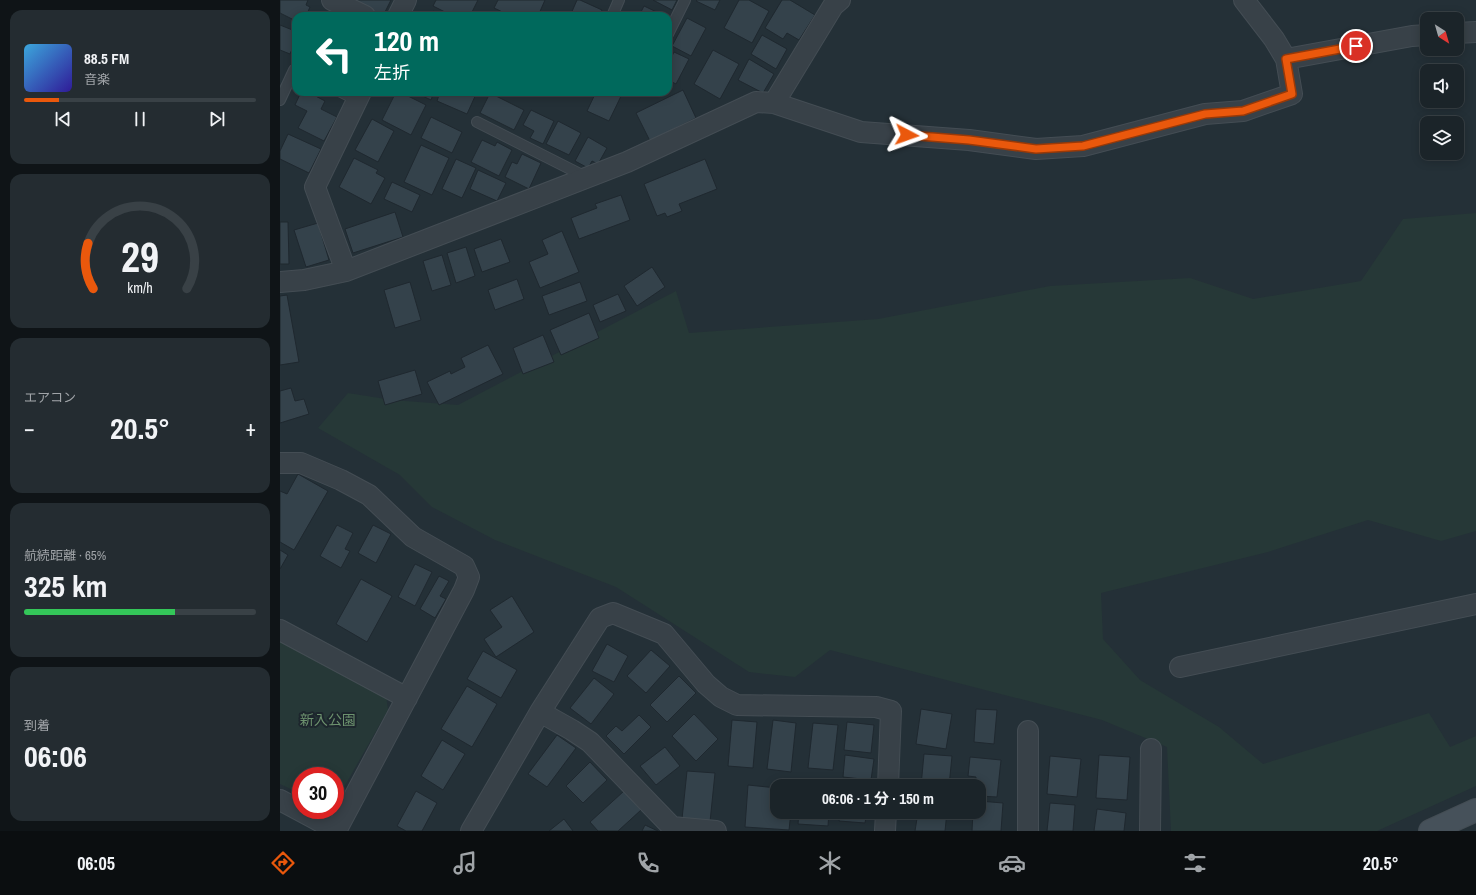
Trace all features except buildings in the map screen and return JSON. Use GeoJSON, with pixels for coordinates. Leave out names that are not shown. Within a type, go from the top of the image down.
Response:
{"type":"FeatureCollection","features":[{"type":"Feature","properties":{"kind":"street"},"geometry":{"type":"LineString","coordinates":[[332,0],[357,12]]}},
{"type":"Feature","properties":{"kind":"street"},"geometry":{"type":"LineString","coordinates":[[400,12],[406,0]]}},
{"type":"Feature","properties":{"kind":"street"},"geometry":{"type":"LineString","coordinates":[[280,282],[304,280],[346,271],[627,162],[756,102],[774,103],[861,132],[969,140],[1036,149],[1083,146],[1205,114],[1243,111],[1292,94],[1286,59],[1274,39],[1244,0]]}},
{"type":"Feature","properties":{"kind":"street"},"geometry":{"type":"LineString","coordinates":[[774,103],[831,2]]}},
{"type":"Feature","properties":{"kind":"street"},"geometry":{"type":"LineString","coordinates":[[1464,33],[1476,32]]}},
{"type":"Feature","properties":{"kind":"street"},"geometry":{"type":"LineString","coordinates":[[1286,59],[1420,35]]}},
{"type":"Feature","properties":{"kind":"street"},"geometry":{"type":"LineString","coordinates":[[346,271],[315,187],[353,96]]}},
{"type":"Feature","properties":{"kind":"street"},"geometry":{"type":"LineString","coordinates":[[280,463],[301,463],[341,480],[369,495],[414,537],[464,566],[469,577],[464,590],[336,831],[280,800]]}},
{"type":"Feature","properties":{"kind":"street"},"geometry":{"type":"LineString","coordinates":[[1180,667],[1476,604]]}},
{"type":"Feature","properties":{"kind":"street"},"geometry":{"type":"LineString","coordinates":[[471,831],[540,712],[600,618],[613,613],[664,634],[706,684],[721,697],[737,704],[876,706],[891,711],[888,779]]}},
{"type":"Feature","properties":{"kind":"street"},"geometry":{"type":"LineString","coordinates":[[280,630],[406,698]]}},
{"type":"Feature","properties":{"kind":"street"},"geometry":{"type":"LineString","coordinates":[[540,712],[590,742],[672,827],[716,831]]}},
{"type":"Feature","properties":{"kind":"street"},"geometry":{"type":"LineString","coordinates":[[1028,731],[1028,831]]}},
{"type":"Feature","properties":{"kind":"street"},"geometry":{"type":"LineString","coordinates":[[1150,831],[1151,749]]}},
{"type":"Feature","properties":{"kind":"street"},"geometry":{"type":"LineString","coordinates":[[1430,831],[1476,810]]}},
{"type":"Feature","properties":{"kind":"street"},"geometry":{"type":"LineString","coordinates":[[886,819],[886,831]]}},
{"type":"Feature","properties":{"kind":"lane"},"geometry":{"type":"LineString","coordinates":[[614,12],[619,0]]}},
{"type":"Feature","properties":{"kind":"lane"},"geometry":{"type":"LineString","coordinates":[[672,26],[685,0]]}},
{"type":"Feature","properties":{"kind":"lane"},"geometry":{"type":"LineString","coordinates":[[280,100],[292,74]]}},
{"type":"Feature","properties":{"kind":"lane"},"geometry":{"type":"LineString","coordinates":[[477,122],[586,177]]}},
{"type":"Feature","properties":{"kind":"green space"},"geometry":{"type":"Polygon","coordinates":[[[1476,213],[1476,531],[1441,541],[1368,520],[1268,552],[1101,593],[1103,639],[1140,680],[1219,727],[1263,764],[1429,713],[1450,747],[1476,736],[1476,786],[1377,831],[1171,831],[1167,747],[1102,720],[830,650],[795,677],[749,672],[616,587],[495,540],[432,507],[400,475],[318,428],[348,393],[392,400],[458,405],[676,291],[689,333],[878,319],[1050,286],[1190,278],[1253,299],[1361,281],[1403,219],[1476,213]]]}},
{"type":"Feature","properties":{"kind":"green space","name":"新入公園"},"geometry":{"type":"Polygon","coordinates":[[[280,640],[386,696],[388,710],[344,787],[344,767],[292,767],[292,790],[280,784],[280,640]]]}},
{"type":"Feature","properties":{"kind":"route"},"geometry":{"type":"LineString","coordinates":[[907,135],[969,140],[1036,149],[1083,146],[1205,114],[1243,111],[1278,100],[1292,94],[1286,59],[1356,46]]}}]}
